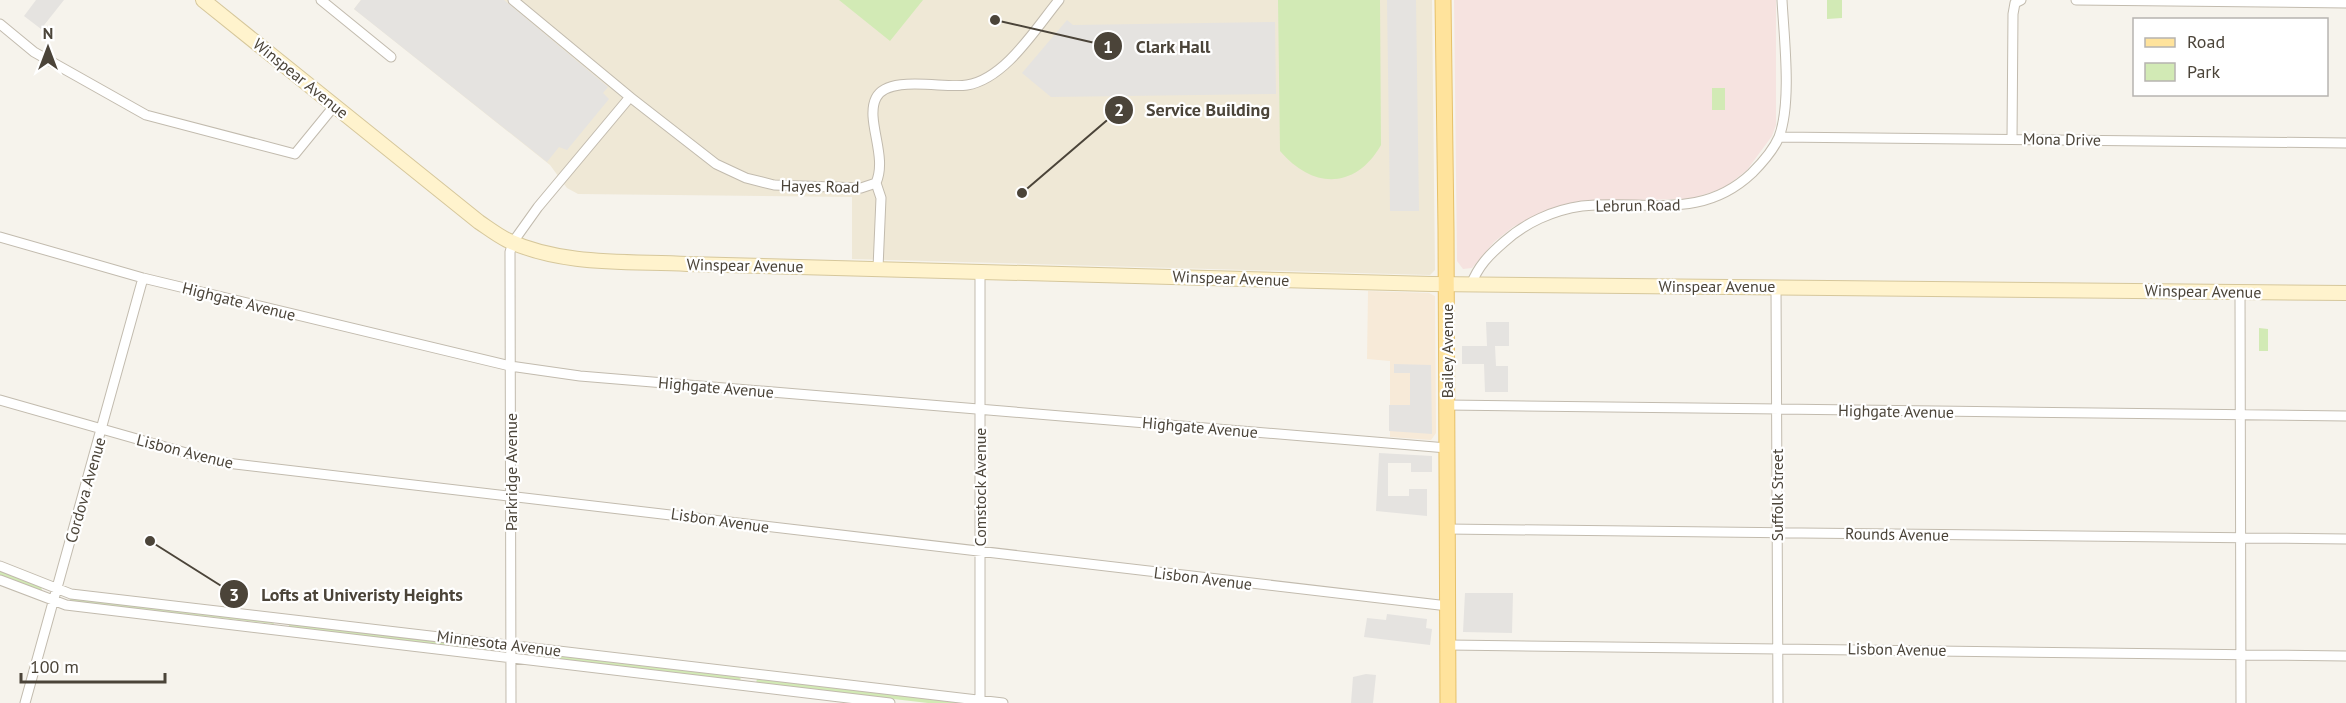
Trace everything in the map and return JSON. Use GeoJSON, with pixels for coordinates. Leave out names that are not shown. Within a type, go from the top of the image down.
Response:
{"type":"FeatureCollection","features":[{"type":"Feature","properties":{"kind":"main road","name":"Bailey Avenue"},"geometry":{"type":"LineString","coordinates":[[1443,0],[1448,703]]}},
{"type":"Feature","properties":{"kind":"street","name":"Winspear Avenue"},"geometry":{"type":"LineString","coordinates":[[203,0],[479,222],[513,242],[551,254],[593,260],[1471,285],[2346,293]]}},
{"type":"Feature","properties":{"kind":"street"},"geometry":{"type":"LineString","coordinates":[[321,0],[391,57]]}},
{"type":"Feature","properties":{"kind":"street","name":"Hayes Road"},"geometry":{"type":"LineString","coordinates":[[513,0],[704,156],[746,178],[788,187],[861,188],[876,183],[880,168],[874,109],[876,97],[880,92],[896,85],[958,86],[984,81],[1002,68],[1059,0]]}},
{"type":"Feature","properties":{"kind":"street","name":"Lebrun Road"},"geometry":{"type":"LineString","coordinates":[[1471,285],[1476,271],[1508,238],[1534,222],[1564,210],[1582,206],[1682,206],[1714,198],[1729,191],[1750,174],[1771,152],[1779,136],[1783,120],[1785,84],[1782,0]]}},
{"type":"Feature","properties":{"kind":"street"},"geometry":{"type":"LineString","coordinates":[[2012,139],[2013,14],[2016,3],[2021,0]]}},
{"type":"Feature","properties":{"kind":"street"},"geometry":{"type":"LineString","coordinates":[[2076,0],[2346,3]]}},
{"type":"Feature","properties":{"kind":"street"},"geometry":{"type":"LineString","coordinates":[[0,24],[34,52],[146,115],[295,154],[335,105]]}},
{"type":"Feature","properties":{"kind":"street"},"geometry":{"type":"LineString","coordinates":[[513,242],[538,207],[630,97]]}},
{"type":"Feature","properties":{"kind":"street","name":"Mona Drive"},"geometry":{"type":"LineString","coordinates":[[1779,136],[2346,143]]}},
{"type":"Feature","properties":{"kind":"street"},"geometry":{"type":"LineString","coordinates":[[876,183],[881,198],[878,268]]}},
{"type":"Feature","properties":{"kind":"street","name":"Highgate Avenue"},"geometry":{"type":"LineString","coordinates":[[0,237],[143,278],[510,366],[580,376],[1447,448]]}},
{"type":"Feature","properties":{"kind":"street","name":"Parkridge Avenue"},"geometry":{"type":"LineString","coordinates":[[511,703],[510,252],[513,242]]}},
{"type":"Feature","properties":{"kind":"street","name":"Comstock Avenue"},"geometry":{"type":"LineString","coordinates":[[980,271],[981,702]]}},
{"type":"Feature","properties":{"kind":"street","name":"Cordova Avenue"},"geometry":{"type":"LineString","coordinates":[[25,703],[143,278]]}},
{"type":"Feature","properties":{"kind":"street","name":"Suffolk Street"},"geometry":{"type":"LineString","coordinates":[[1776,287],[1778,703]]}},
{"type":"Feature","properties":{"kind":"street"},"geometry":{"type":"LineString","coordinates":[[2240,292],[2241,703]]}},
{"type":"Feature","properties":{"kind":"street","name":"Lisbon Avenue"},"geometry":{"type":"LineString","coordinates":[[0,400],[218,462],[1448,606]]}},
{"type":"Feature","properties":{"kind":"street","name":"Highgate Avenue"},"geometry":{"type":"LineString","coordinates":[[1447,405],[2346,416]]}},
{"type":"Feature","properties":{"kind":"street","name":"Rounds Avenue"},"geometry":{"type":"LineString","coordinates":[[1447,529],[2346,539]]}},
{"type":"Feature","properties":{"kind":"street","name":"Minnesota Avenue"},"geometry":{"type":"LineString","coordinates":[[0,566],[71,594],[1003,703]]}},
{"type":"Feature","properties":{"kind":"street","name":"Minnesota Avenue"},"geometry":{"type":"LineString","coordinates":[[0,580],[66,605],[890,703]]}},
{"type":"Feature","properties":{"kind":"street"},"geometry":{"type":"LineString","coordinates":[[281,631],[282,618]]}},
{"type":"Feature","properties":{"kind":"street","name":"Lisbon Avenue"},"geometry":{"type":"LineString","coordinates":[[1448,645],[2346,656]]}},
{"type":"Feature","properties":{"kind":"street"},"geometry":{"type":"LineString","coordinates":[[747,686],[748,673]]}},
{"type":"Feature","properties":{"kind":"shaded area"},"geometry":{"type":"Polygon","coordinates":[[[36,0],[64,0],[41,29],[24,16],[36,0]]]}},
{"type":"Feature","properties":{"kind":"shaded area"},"geometry":{"type":"Polygon","coordinates":[[[361,0],[1432,0],[1435,270],[1430,275],[852,259],[852,197],[578,194],[567,188],[550,165],[354,9],[361,0]]]}},
{"type":"Feature","properties":{"kind":"shaded area"},"geometry":{"type":"Polygon","coordinates":[[[361,0],[504,0],[608,87],[603,93],[609,99],[567,150],[559,147],[547,162],[354,9],[361,0]]]}},
{"type":"Feature","properties":{"kind":"shaded area"},"geometry":{"type":"Polygon","coordinates":[[[1387,0],[1416,0],[1419,211],[1390,211],[1387,0]]]}},
{"type":"Feature","properties":{"kind":"shaded area"},"geometry":{"type":"Polygon","coordinates":[[[1454,0],[1776,0],[1776,125],[1772,136],[1747,170],[1728,185],[1715,191],[1690,199],[1579,201],[1549,209],[1513,227],[1494,242],[1472,268],[1463,269],[1457,261],[1454,0]]]}},
{"type":"Feature","properties":{"kind":"shaded area"},"geometry":{"type":"Polygon","coordinates":[[[1067,20],[1073,25],[1275,22],[1276,94],[1051,97],[1022,73],[1067,20]]]}},
{"type":"Feature","properties":{"kind":"shaded area"},"geometry":{"type":"Polygon","coordinates":[[[1368,291],[1429,293],[1435,296],[1436,433],[1431,440],[1390,437],[1390,361],[1367,359],[1368,291]]]}},
{"type":"Feature","properties":{"kind":"shaded area"},"geometry":{"type":"Polygon","coordinates":[[[1486,322],[1509,322],[1509,346],[1495,346],[1496,366],[1508,366],[1508,392],[1485,392],[1484,364],[1462,364],[1462,346],[1487,346],[1486,322]]]}},
{"type":"Feature","properties":{"kind":"shaded area"},"geometry":{"type":"Polygon","coordinates":[[[1394,364],[1431,365],[1432,434],[1389,431],[1389,405],[1410,405],[1410,373],[1394,373],[1394,364]]]}},
{"type":"Feature","properties":{"kind":"shaded area"},"geometry":{"type":"Polygon","coordinates":[[[1379,453],[1432,456],[1432,472],[1411,472],[1411,463],[1388,463],[1388,496],[1409,496],[1409,489],[1427,489],[1427,516],[1376,511],[1379,453]]]}},
{"type":"Feature","properties":{"kind":"shaded area"},"geometry":{"type":"Polygon","coordinates":[[[1465,593],[1513,593],[1512,633],[1463,632],[1465,593]]]}},
{"type":"Feature","properties":{"kind":"shaded area"},"geometry":{"type":"Polygon","coordinates":[[[1387,614],[1427,619],[1426,628],[1432,629],[1430,645],[1364,637],[1367,618],[1386,620],[1387,614]]]}},
{"type":"Feature","properties":{"kind":"shaded area"},"geometry":{"type":"Polygon","coordinates":[[[1366,674],[1376,675],[1373,703],[1351,703],[1353,677],[1366,674]]]}},
{"type":"Feature","properties":{"kind":"green space"},"geometry":{"type":"Polygon","coordinates":[[[839,0],[923,0],[890,41],[839,0]]]}},
{"type":"Feature","properties":{"kind":"green space"},"geometry":{"type":"Polygon","coordinates":[[[1278,0],[1380,0],[1381,145],[1371,159],[1347,177],[1320,178],[1306,173],[1280,151],[1278,0]]]}},
{"type":"Feature","properties":{"kind":"green space"},"geometry":{"type":"Polygon","coordinates":[[[1827,0],[1842,0],[1842,18],[1827,19],[1827,0]]]}},
{"type":"Feature","properties":{"kind":"green space"},"geometry":{"type":"Polygon","coordinates":[[[1712,88],[1725,88],[1725,110],[1712,110],[1712,88]]]}},
{"type":"Feature","properties":{"kind":"green space"},"geometry":{"type":"Polygon","coordinates":[[[2259,328],[2268,329],[2268,351],[2259,351],[2259,328]]]}},
{"type":"Feature","properties":{"kind":"green space"},"geometry":{"type":"Polygon","coordinates":[[[0,571],[41,587],[42,590],[39,591],[0,575],[0,571]]]}},
{"type":"Feature","properties":{"kind":"green space"},"geometry":{"type":"Polygon","coordinates":[[[71,598],[273,622],[274,624],[69,601],[71,598]]]}},
{"type":"Feature","properties":{"kind":"green space"},"geometry":{"type":"Polygon","coordinates":[[[290,624],[493,650],[491,652],[288,627],[290,624]]]}},
{"type":"Feature","properties":{"kind":"green space"},"geometry":{"type":"Polygon","coordinates":[[[531,652],[741,679],[739,681],[530,656],[528,654],[531,652]]]}},
{"type":"Feature","properties":{"kind":"green space"},"geometry":{"type":"Polygon","coordinates":[[[757,679],[963,703],[928,703],[756,683],[757,679]]]}},
{"type":"Feature","properties":{"kind":"place","name":"Clark Hall"},"geometry":{"type":"Point","coordinates":[995,20]}},
{"type":"Feature","properties":{"kind":"place","name":"Service Building"},"geometry":{"type":"Point","coordinates":[1022,193]}},
{"type":"Feature","properties":{"kind":"place","name":"Lofts at Univeristy Heights"},"geometry":{"type":"Point","coordinates":[150,541]}}]}
